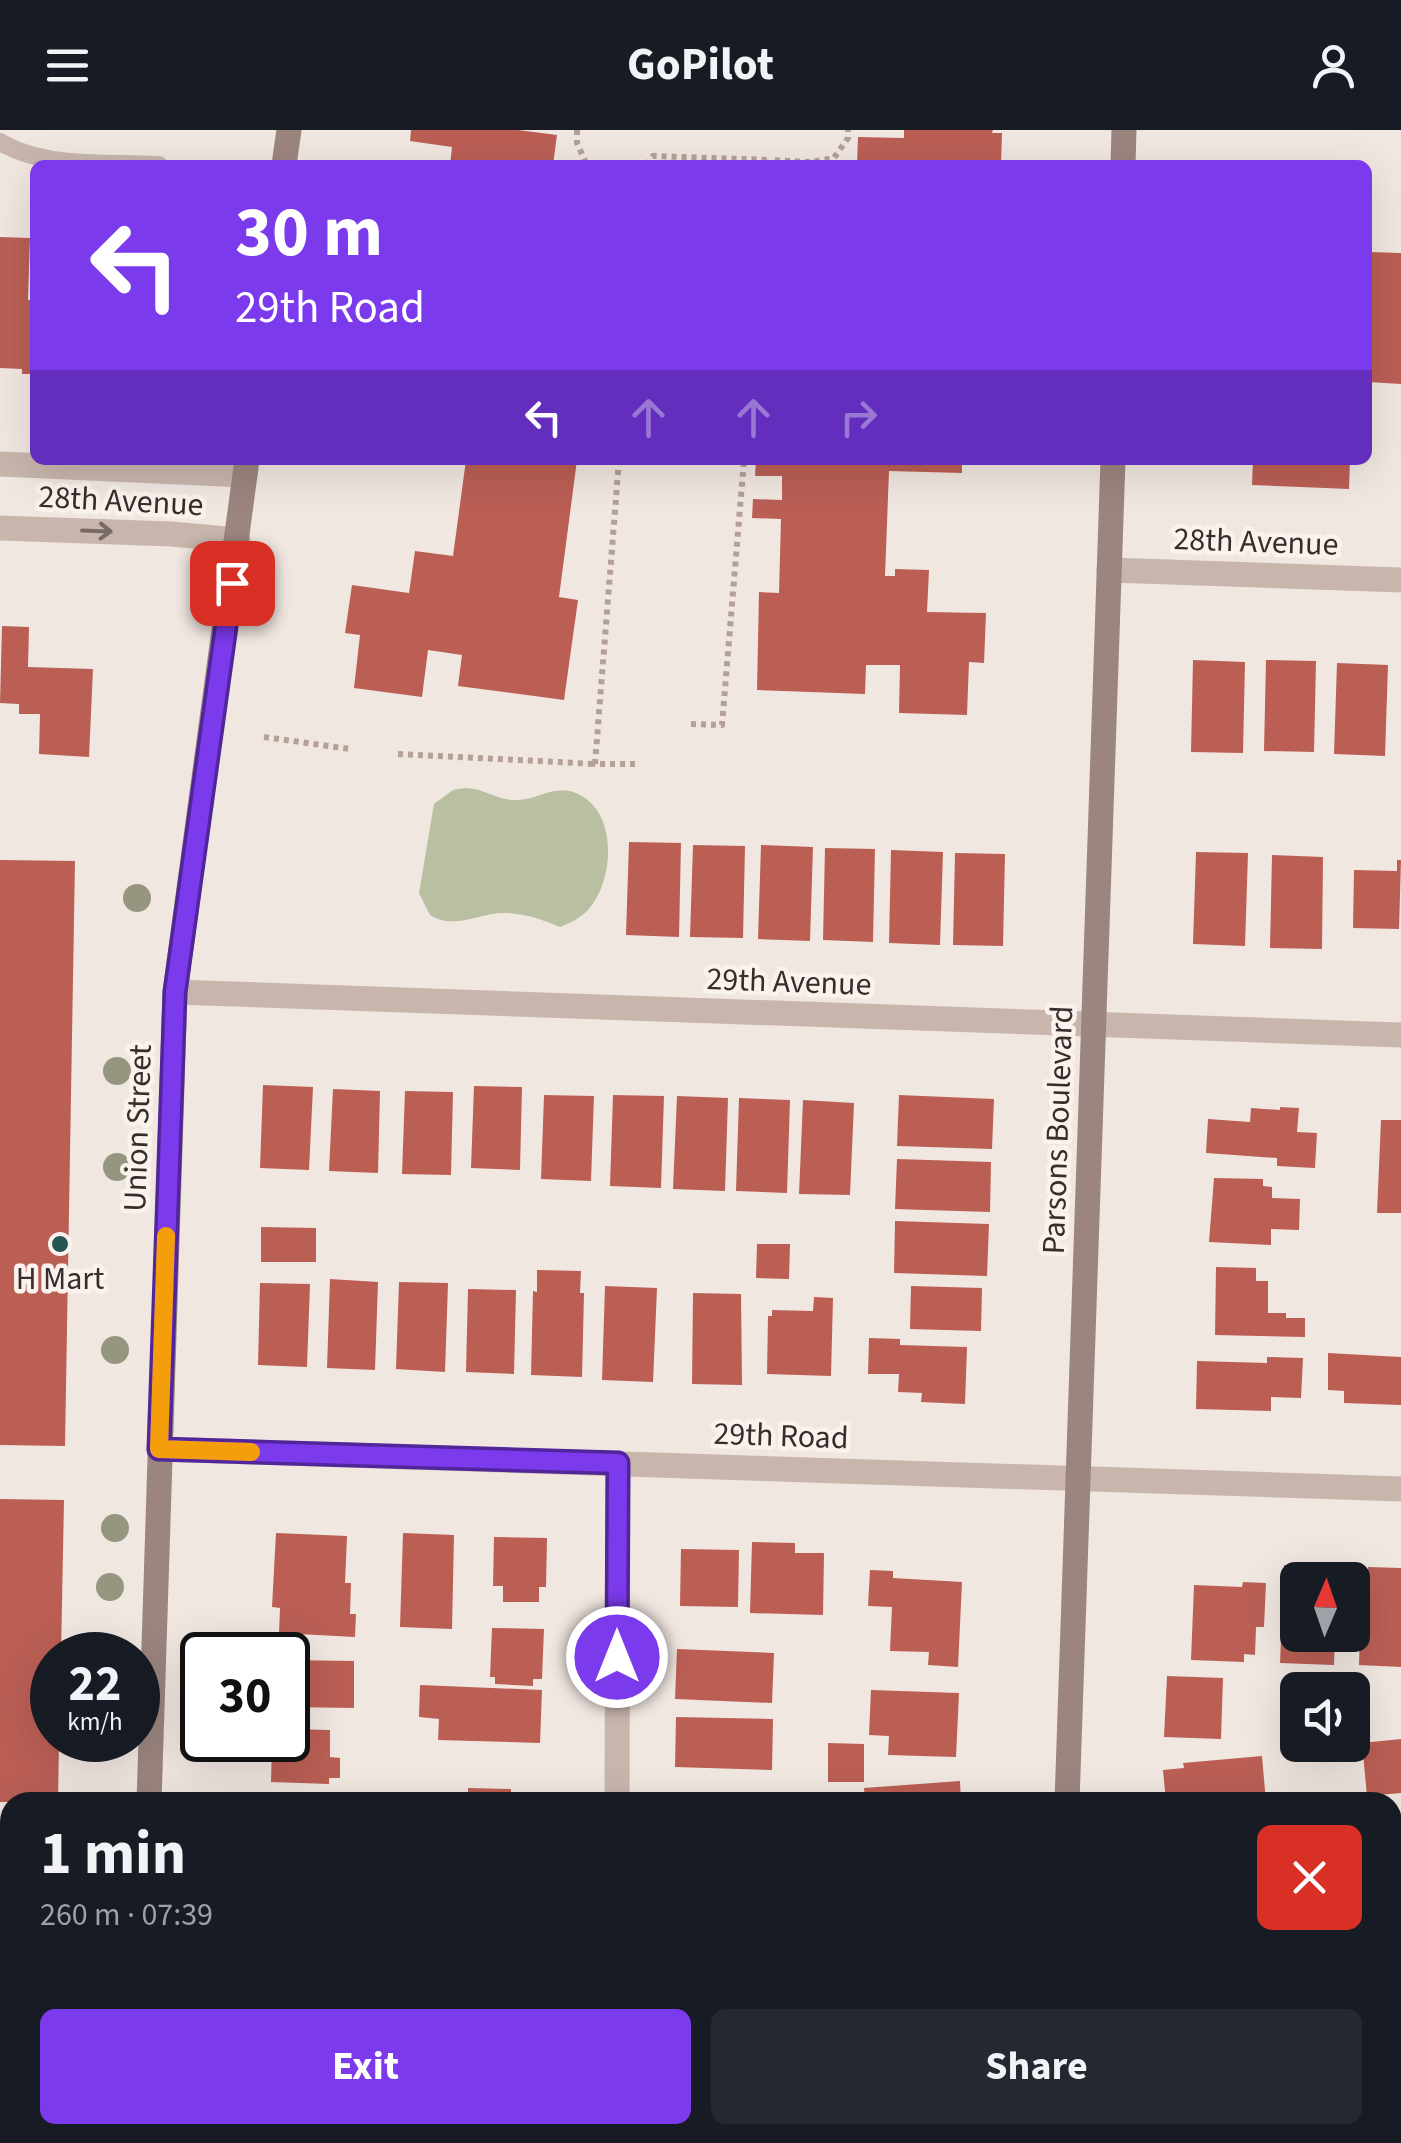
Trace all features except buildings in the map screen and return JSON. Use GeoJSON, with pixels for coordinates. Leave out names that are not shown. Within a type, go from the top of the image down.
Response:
{"type":"FeatureCollection","features":[{"type":"Feature","properties":{"kind":"street"},"geometry":{"type":"LineString","coordinates":[[285,160],[289,130]]}},
{"type":"Feature","properties":{"kind":"street"},"geometry":{"type":"LineString","coordinates":[[1123,160],[1124,130]]}},
{"type":"Feature","properties":{"kind":"street","name":"28th Avenue"},"geometry":{"type":"LineString","coordinates":[[0,464],[30,464]]}},
{"type":"Feature","properties":{"kind":"street","name":"28th Avenue"},"geometry":{"type":"LineString","coordinates":[[62,465],[246,468]]}},
{"type":"Feature","properties":{"kind":"street","name":"Parsons Boulevard"},"geometry":{"type":"LineString","coordinates":[[1067,1792],[1113,465]]}},
{"type":"Feature","properties":{"kind":"street","name":"Union Street"},"geometry":{"type":"LineString","coordinates":[[149,1792],[175,992],[246,468]]}},
{"type":"Feature","properties":{"kind":"street","name":"28th Avenue"},"geometry":{"type":"LineString","coordinates":[[0,528],[238,540]]}},
{"type":"Feature","properties":{"kind":"street","name":"28th Avenue"},"geometry":{"type":"LineString","coordinates":[[1109,570],[1401,580]]}},
{"type":"Feature","properties":{"kind":"street","name":"29th Avenue"},"geometry":{"type":"LineString","coordinates":[[175,992],[1401,1035]]}},
{"type":"Feature","properties":{"kind":"street","name":"29th Road"},"geometry":{"type":"LineString","coordinates":[[159,1449],[1401,1489]]}},
{"type":"Feature","properties":{"kind":"street"},"geometry":{"type":"LineString","coordinates":[[617,1792],[618,1463]]}},
{"type":"Feature","properties":{"kind":"lane"},"geometry":{"type":"LineString","coordinates":[[0,142],[18,153],[66,160]]}},
{"type":"Feature","properties":{"kind":"path"},"geometry":{"type":"LineString","coordinates":[[577,130],[577,143],[585,160]]}},
{"type":"Feature","properties":{"kind":"path"},"geometry":{"type":"LineString","coordinates":[[822,160],[834,158],[848,138],[848,130]]}},
{"type":"Feature","properties":{"kind":"path"},"geometry":{"type":"LineString","coordinates":[[650,160],[653,156],[719,160]]}},
{"type":"Feature","properties":{"kind":"path"},"geometry":{"type":"LineString","coordinates":[[595,764],[618,465]]}},
{"type":"Feature","properties":{"kind":"path"},"geometry":{"type":"LineString","coordinates":[[692,724],[722,725],[744,465]]}},
{"type":"Feature","properties":{"kind":"path"},"geometry":{"type":"LineString","coordinates":[[264,738],[350,749]]}},
{"type":"Feature","properties":{"kind":"path"},"geometry":{"type":"LineString","coordinates":[[398,754],[636,764]]}},
{"type":"Feature","properties":{"kind":"green space"},"geometry":{"type":"Polygon","coordinates":[[[465,788],[517,800],[562,790],[591,803],[600,815],[608,845],[605,878],[592,905],[560,927],[514,914],[449,921],[430,915],[419,893],[434,804],[453,790],[465,788]]]}},
{"type":"Feature","properties":{"kind":"slow traffic"},"geometry":{"type":"LineString","coordinates":[[166,1236],[159,1449],[251,1452]]}},
{"type":"Feature","properties":{"kind":"place","name":"H Mart"},"geometry":{"type":"Point","coordinates":[60,1244]}},
{"type":"Feature","properties":{"kind":"route"},"geometry":{"type":"LineString","coordinates":[[232,583],[175,992],[159,1449],[618,1463],[617,1657]]}}]}
